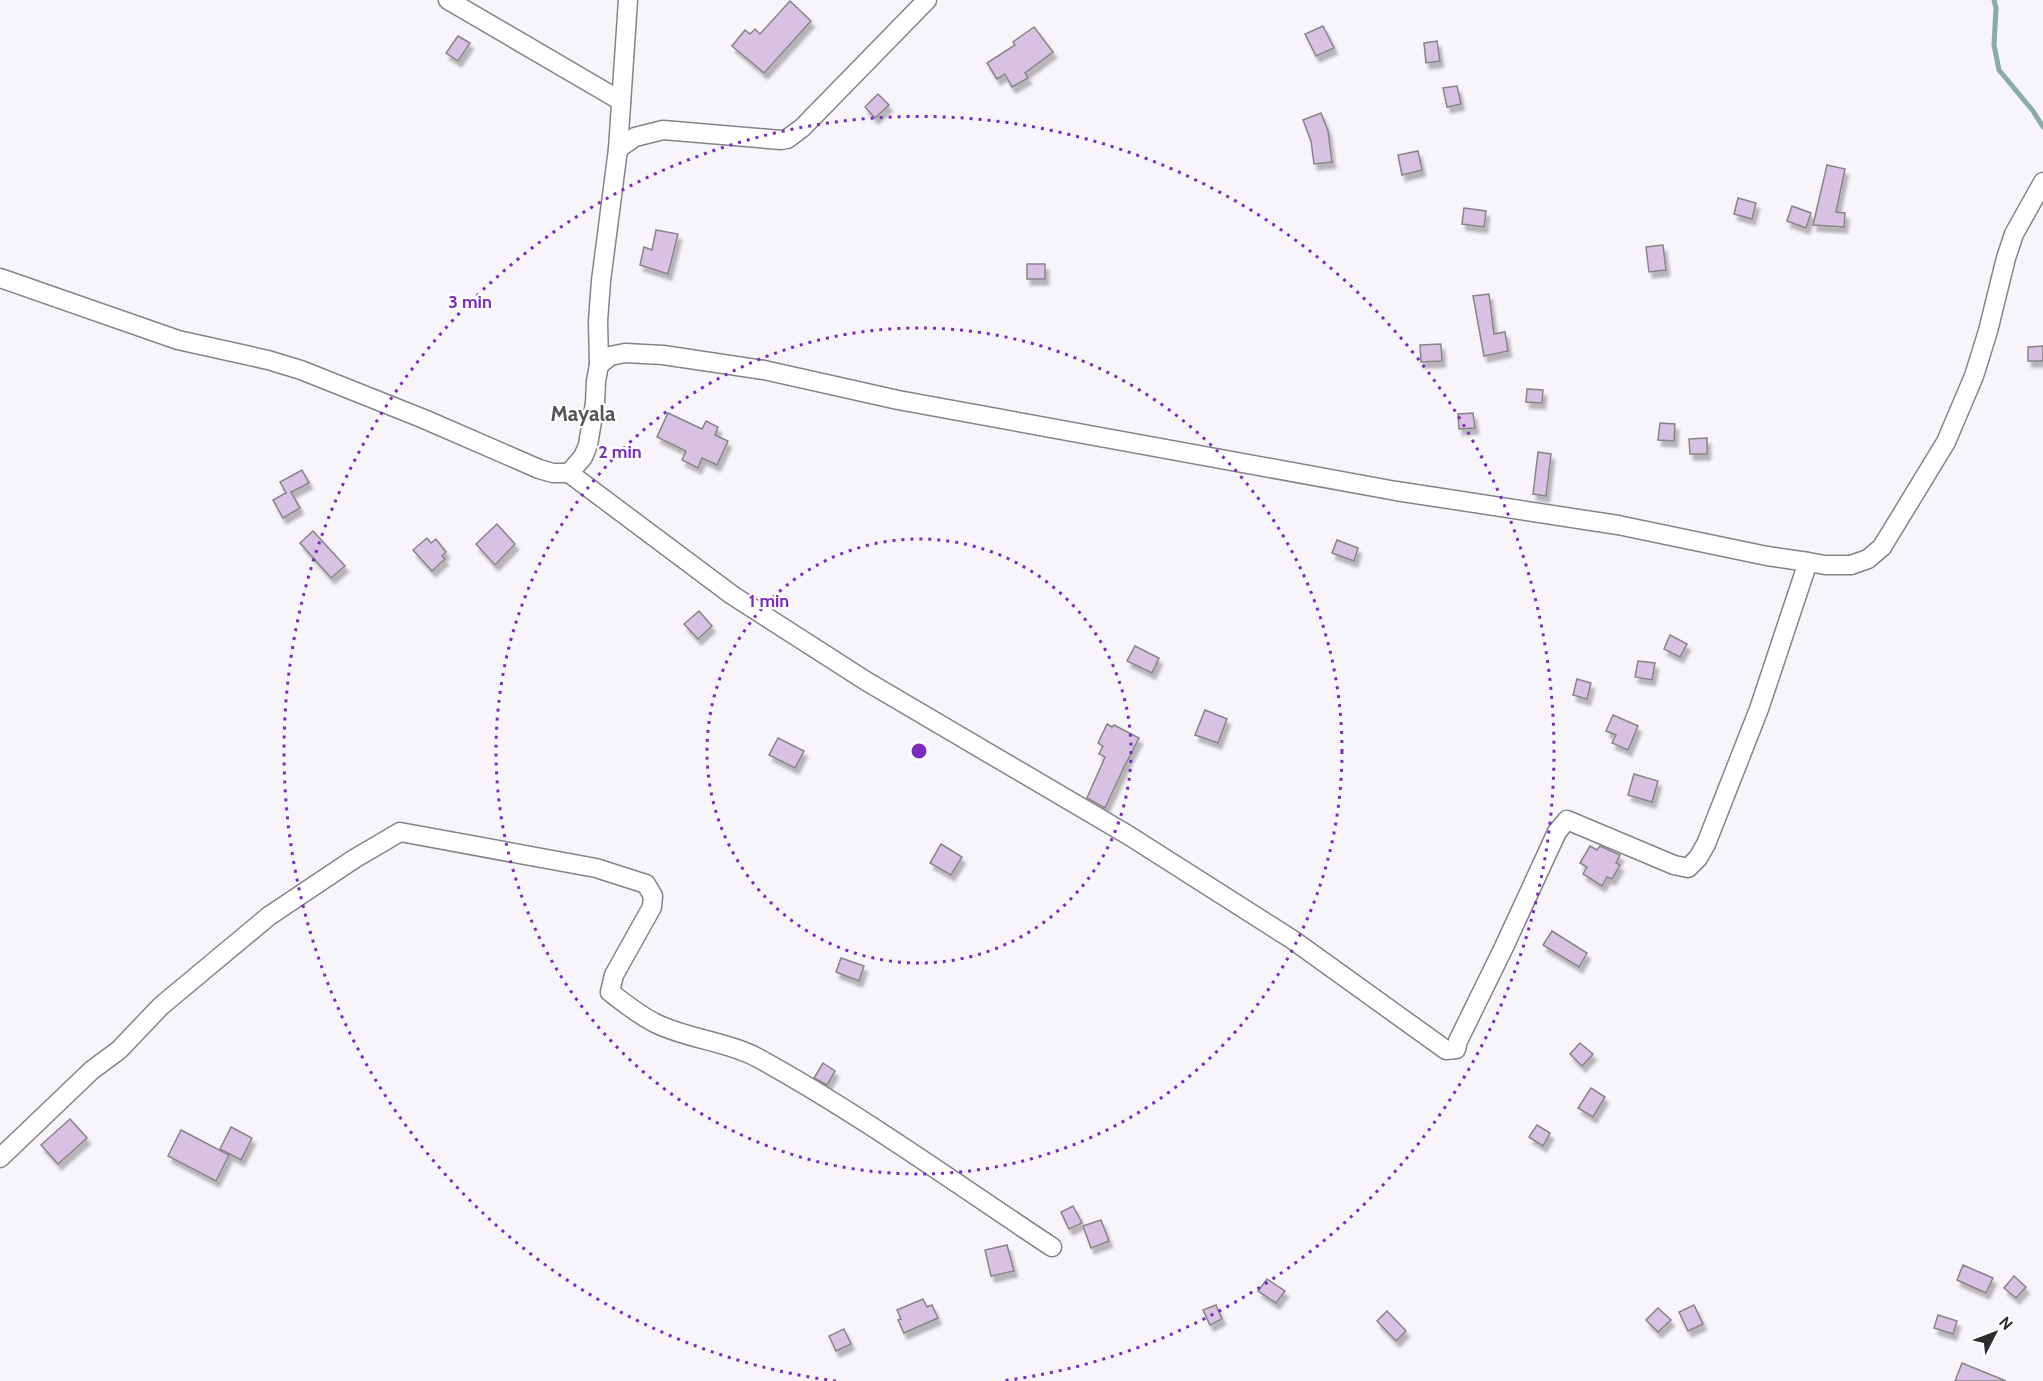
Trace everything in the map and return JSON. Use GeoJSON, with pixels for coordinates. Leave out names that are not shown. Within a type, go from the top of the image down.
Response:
{"type":"FeatureCollection","features":[{"type":"Feature","properties":{"kind":"street"},"geometry":{"type":"LineString","coordinates":[[448,0],[621,101]]}},
{"type":"Feature","properties":{"kind":"street"},"geometry":{"type":"LineString","coordinates":[[569,473],[583,457],[588,445],[594,411],[599,365],[598,321],[618,149],[628,0]]}},
{"type":"Feature","properties":{"kind":"street"},"geometry":{"type":"LineString","coordinates":[[618,149],[635,137],[663,130],[681,130],[750,139],[787,139],[797,133],[927,0]]}},
{"type":"Feature","properties":{"kind":"street"},"geometry":{"type":"LineString","coordinates":[[599,365],[610,356],[625,353],[700,359],[764,370],[898,400],[1396,491],[1618,525],[1767,556],[1825,565],[1851,565],[1868,559],[1882,547],[1946,442],[1974,376],[2014,234],[2043,182]]}},
{"type":"Feature","properties":{"kind":"street"},"geometry":{"type":"LineString","coordinates":[[0,278],[178,340],[268,360],[301,370],[424,419],[529,465],[553,473],[569,473],[732,596],[866,681],[1137,841],[1293,940],[1446,1050],[1456,1048],[1557,832],[1567,820],[1674,865],[1688,868],[1698,858],[1706,844],[1759,709],[1808,562]]}},
{"type":"Feature","properties":{"kind":"street"},"geometry":{"type":"LineString","coordinates":[[0,1158],[92,1070],[119,1050],[161,1006],[269,916],[354,859],[400,832],[596,867],[646,884],[653,896],[652,907],[614,975],[610,992],[655,1024],[755,1057],[945,1174],[1052,1247]]}},
{"type":"Feature","properties":{"kind":"building"},"geometry":{"type":"Polygon","coordinates":[[[790,1],[811,21],[764,73],[732,46],[745,30],[750,34],[755,29],[760,34],[790,1]]]}},
{"type":"Feature","properties":{"kind":"building"},"geometry":{"type":"Polygon","coordinates":[[[1323,26],[1334,48],[1316,56],[1305,34],[1323,26]]]}},
{"type":"Feature","properties":{"kind":"building"},"geometry":{"type":"Polygon","coordinates":[[[1034,27],[1053,52],[1025,73],[1028,78],[1012,87],[1005,74],[997,79],[987,63],[1015,45],[1013,42],[1034,27]]]}},
{"type":"Feature","properties":{"kind":"building"},"geometry":{"type":"Polygon","coordinates":[[[458,36],[470,43],[458,61],[446,53],[458,36]]]}},
{"type":"Feature","properties":{"kind":"building"},"geometry":{"type":"Polygon","coordinates":[[[1437,41],[1440,61],[1426,63],[1424,43],[1437,41]]]}},
{"type":"Feature","properties":{"kind":"building"},"geometry":{"type":"Polygon","coordinates":[[[1457,86],[1461,104],[1447,107],[1443,88],[1457,86]]]}},
{"type":"Feature","properties":{"kind":"building"},"geometry":{"type":"Polygon","coordinates":[[[878,94],[889,105],[875,118],[865,107],[878,94]]]}},
{"type":"Feature","properties":{"kind":"building"},"geometry":{"type":"Polygon","coordinates":[[[1321,113],[1328,131],[1332,162],[1314,164],[1311,141],[1303,120],[1321,113]]]}},
{"type":"Feature","properties":{"kind":"building"},"geometry":{"type":"Polygon","coordinates":[[[1418,151],[1422,170],[1402,175],[1398,155],[1418,151]]]}},
{"type":"Feature","properties":{"kind":"building"},"geometry":{"type":"Polygon","coordinates":[[[1827,165],[1845,169],[1836,212],[1845,213],[1844,227],[1813,225],[1827,165]]]}},
{"type":"Feature","properties":{"kind":"building"},"geometry":{"type":"Polygon","coordinates":[[[1738,198],[1756,203],[1752,219],[1734,214],[1738,198]]]}},
{"type":"Feature","properties":{"kind":"building"},"geometry":{"type":"Polygon","coordinates":[[[1792,206],[1811,213],[1806,228],[1787,221],[1792,206]]]}},
{"type":"Feature","properties":{"kind":"building"},"geometry":{"type":"Polygon","coordinates":[[[1464,208],[1486,211],[1484,227],[1462,224],[1464,208]]]}},
{"type":"Feature","properties":{"kind":"building"},"geometry":{"type":"Polygon","coordinates":[[[656,230],[678,234],[668,274],[640,265],[644,247],[652,250],[656,230]]]}},
{"type":"Feature","properties":{"kind":"building"},"geometry":{"type":"Polygon","coordinates":[[[1663,245],[1666,270],[1649,272],[1646,247],[1663,245]]]}},
{"type":"Feature","properties":{"kind":"building"},"geometry":{"type":"Polygon","coordinates":[[[1027,264],[1045,264],[1045,279],[1027,279],[1027,264]]]}},
{"type":"Feature","properties":{"kind":"building"},"geometry":{"type":"Polygon","coordinates":[[[1489,294],[1494,334],[1505,332],[1508,351],[1484,356],[1473,296],[1489,294]]]}},
{"type":"Feature","properties":{"kind":"building"},"geometry":{"type":"Polygon","coordinates":[[[1441,344],[1442,361],[1421,362],[1420,345],[1441,344]]]}},
{"type":"Feature","properties":{"kind":"building"},"geometry":{"type":"Polygon","coordinates":[[[2043,346],[2043,361],[2028,361],[2028,347],[2043,346]]]}},
{"type":"Feature","properties":{"kind":"building"},"geometry":{"type":"Polygon","coordinates":[[[1527,389],[1543,390],[1542,403],[1526,402],[1527,389]]]}},
{"type":"Feature","properties":{"kind":"building"},"geometry":{"type":"Polygon","coordinates":[[[668,413],[702,429],[706,421],[718,427],[715,435],[728,441],[717,465],[702,458],[698,468],[682,460],[686,451],[657,437],[668,413]]]}},
{"type":"Feature","properties":{"kind":"building"},"geometry":{"type":"Polygon","coordinates":[[[1473,413],[1475,428],[1459,429],[1458,414],[1473,413]]]}},
{"type":"Feature","properties":{"kind":"building"},"geometry":{"type":"Polygon","coordinates":[[[1660,423],[1675,424],[1674,441],[1658,440],[1660,423]]]}},
{"type":"Feature","properties":{"kind":"building"},"geometry":{"type":"Polygon","coordinates":[[[1707,438],[1707,454],[1690,454],[1689,439],[1707,438]]]}},
{"type":"Feature","properties":{"kind":"building"},"geometry":{"type":"Polygon","coordinates":[[[1538,452],[1551,454],[1546,496],[1533,494],[1538,452]]]}},
{"type":"Feature","properties":{"kind":"building"},"geometry":{"type":"Polygon","coordinates":[[[302,470],[309,483],[291,492],[300,508],[283,518],[273,500],[286,493],[280,482],[302,470]]]}},
{"type":"Feature","properties":{"kind":"building"},"geometry":{"type":"Polygon","coordinates":[[[497,524],[515,544],[495,565],[476,544],[497,524]]]}},
{"type":"Feature","properties":{"kind":"building"},"geometry":{"type":"Polygon","coordinates":[[[313,531],[345,566],[331,578],[300,543],[313,531]]]}},
{"type":"Feature","properties":{"kind":"building"},"geometry":{"type":"Polygon","coordinates":[[[427,538],[431,543],[436,539],[446,552],[442,556],[445,559],[432,571],[413,550],[427,538]]]}},
{"type":"Feature","properties":{"kind":"building"},"geometry":{"type":"Polygon","coordinates":[[[1337,540],[1358,548],[1354,561],[1332,553],[1337,540]]]}},
{"type":"Feature","properties":{"kind":"building"},"geometry":{"type":"Polygon","coordinates":[[[699,611],[712,626],[698,639],[684,624],[699,611]]]}},
{"type":"Feature","properties":{"kind":"building"},"geometry":{"type":"Polygon","coordinates":[[[1670,635],[1687,644],[1680,657],[1664,649],[1670,635]]]}},
{"type":"Feature","properties":{"kind":"building"},"geometry":{"type":"Polygon","coordinates":[[[1135,646],[1159,658],[1152,673],[1127,661],[1135,646]]]}},
{"type":"Feature","properties":{"kind":"building"},"geometry":{"type":"Polygon","coordinates":[[[1638,661],[1655,663],[1652,680],[1635,677],[1638,661]]]}},
{"type":"Feature","properties":{"kind":"building"},"geometry":{"type":"Polygon","coordinates":[[[1577,679],[1591,683],[1587,699],[1573,695],[1577,679]]]}},
{"type":"Feature","properties":{"kind":"building"},"geometry":{"type":"Polygon","coordinates":[[[1205,710],[1227,719],[1218,743],[1195,735],[1205,710]]]}},
{"type":"Feature","properties":{"kind":"building"},"geometry":{"type":"Polygon","coordinates":[[[1613,715],[1638,726],[1628,750],[1612,743],[1616,735],[1606,731],[1613,715]]]}},
{"type":"Feature","properties":{"kind":"building"},"geometry":{"type":"Polygon","coordinates":[[[1107,724],[1112,727],[1114,725],[1139,738],[1105,808],[1087,798],[1105,757],[1099,754],[1103,746],[1098,743],[1107,724]]]}},
{"type":"Feature","properties":{"kind":"building"},"geometry":{"type":"Polygon","coordinates":[[[778,738],[804,751],[795,768],[769,755],[778,738]]]}},
{"type":"Feature","properties":{"kind":"building"},"geometry":{"type":"Polygon","coordinates":[[[1634,774],[1658,781],[1652,802],[1628,795],[1634,774]]]}},
{"type":"Feature","properties":{"kind":"building"},"geometry":{"type":"Polygon","coordinates":[[[941,844],[962,857],[951,875],[930,863],[941,844]]]}},
{"type":"Feature","properties":{"kind":"building"},"geometry":{"type":"Polygon","coordinates":[[[1590,846],[1597,850],[1600,846],[1620,855],[1616,863],[1620,865],[1612,879],[1607,877],[1602,886],[1583,874],[1587,867],[1580,863],[1590,846]]]}},
{"type":"Feature","properties":{"kind":"building"},"geometry":{"type":"Polygon","coordinates":[[[1552,931],[1587,953],[1579,967],[1543,945],[1552,931]]]}},
{"type":"Feature","properties":{"kind":"building"},"geometry":{"type":"Polygon","coordinates":[[[841,958],[864,966],[859,981],[836,972],[841,958]]]}},
{"type":"Feature","properties":{"kind":"building"},"geometry":{"type":"Polygon","coordinates":[[[1580,1043],[1593,1054],[1582,1066],[1570,1054],[1580,1043]]]}},
{"type":"Feature","properties":{"kind":"building"},"geometry":{"type":"Polygon","coordinates":[[[823,1063],[835,1071],[827,1085],[814,1078],[823,1063]]]}},
{"type":"Feature","properties":{"kind":"building"},"geometry":{"type":"Polygon","coordinates":[[[1591,1088],[1605,1097],[1593,1117],[1578,1108],[1591,1088]]]}},
{"type":"Feature","properties":{"kind":"building"},"geometry":{"type":"Polygon","coordinates":[[[70,1119],[87,1138],[58,1164],[41,1145],[70,1119]]]}},
{"type":"Feature","properties":{"kind":"building"},"geometry":{"type":"Polygon","coordinates":[[[1537,1125],[1550,1133],[1543,1146],[1529,1137],[1537,1125]]]}},
{"type":"Feature","properties":{"kind":"building"},"geometry":{"type":"Polygon","coordinates":[[[231,1127],[252,1138],[241,1160],[220,1149],[231,1127]]]}},
{"type":"Feature","properties":{"kind":"building"},"geometry":{"type":"Polygon","coordinates":[[[181,1130],[229,1155],[216,1181],[168,1156],[181,1130]]]}},
{"type":"Feature","properties":{"kind":"building"},"geometry":{"type":"Polygon","coordinates":[[[1073,1206],[1082,1223],[1069,1229],[1061,1212],[1073,1206]]]}},
{"type":"Feature","properties":{"kind":"building"},"geometry":{"type":"Polygon","coordinates":[[[1101,1220],[1109,1241],[1091,1248],[1083,1226],[1101,1220]]]}},
{"type":"Feature","properties":{"kind":"building"},"geometry":{"type":"Polygon","coordinates":[[[1007,1245],[1014,1271],[991,1276],[985,1250],[1007,1245]]]}},
{"type":"Feature","properties":{"kind":"building"},"geometry":{"type":"Polygon","coordinates":[[[1963,1265],[1993,1278],[1986,1293],[1957,1280],[1963,1265]]]}},
{"type":"Feature","properties":{"kind":"building"},"geometry":{"type":"Polygon","coordinates":[[[2014,1276],[2026,1287],[2016,1298],[2004,1288],[2014,1276]]]}},
{"type":"Feature","properties":{"kind":"building"},"geometry":{"type":"Polygon","coordinates":[[[1267,1279],[1285,1291],[1276,1303],[1258,1291],[1267,1279]]]}},
{"type":"Feature","properties":{"kind":"building"},"geometry":{"type":"Polygon","coordinates":[[[923,1299],[927,1307],[932,1305],[938,1318],[904,1333],[898,1320],[901,1319],[897,1310],[923,1299]]]}},
{"type":"Feature","properties":{"kind":"building"},"geometry":{"type":"Polygon","coordinates":[[[1216,1305],[1222,1319],[1210,1325],[1203,1310],[1216,1305]]]}},
{"type":"Feature","properties":{"kind":"building"},"geometry":{"type":"Polygon","coordinates":[[[1694,1305],[1703,1324],[1688,1331],[1679,1312],[1694,1305]]]}},
{"type":"Feature","properties":{"kind":"building"},"geometry":{"type":"Polygon","coordinates":[[[1658,1308],[1671,1320],[1658,1332],[1646,1320],[1658,1308]]]}},
{"type":"Feature","properties":{"kind":"building"},"geometry":{"type":"Polygon","coordinates":[[[1387,1311],[1406,1331],[1396,1341],[1377,1321],[1387,1311]]]}},
{"type":"Feature","properties":{"kind":"building"},"geometry":{"type":"Polygon","coordinates":[[[1938,1315],[1957,1321],[1953,1334],[1934,1328],[1938,1315]]]}},
{"type":"Feature","properties":{"kind":"building"},"geometry":{"type":"Polygon","coordinates":[[[844,1329],[851,1344],[836,1351],[829,1336],[844,1329]]]}},
{"type":"Feature","properties":{"kind":"building"},"geometry":{"type":"Polygon","coordinates":[[[1962,1363],[2006,1381],[1955,1381],[1962,1363]]]}},
{"type":"Feature","properties":{"kind":"waterway"},"geometry":{"type":"LineString","coordinates":[[1994,0],[1996,8],[1994,45],[1999,70],[2033,111],[2043,127]]}},
{"type":"Feature","properties":{"kind":"district","name":"Mayala"},"geometry":{"type":"Point","coordinates":[583,414]}}]}
